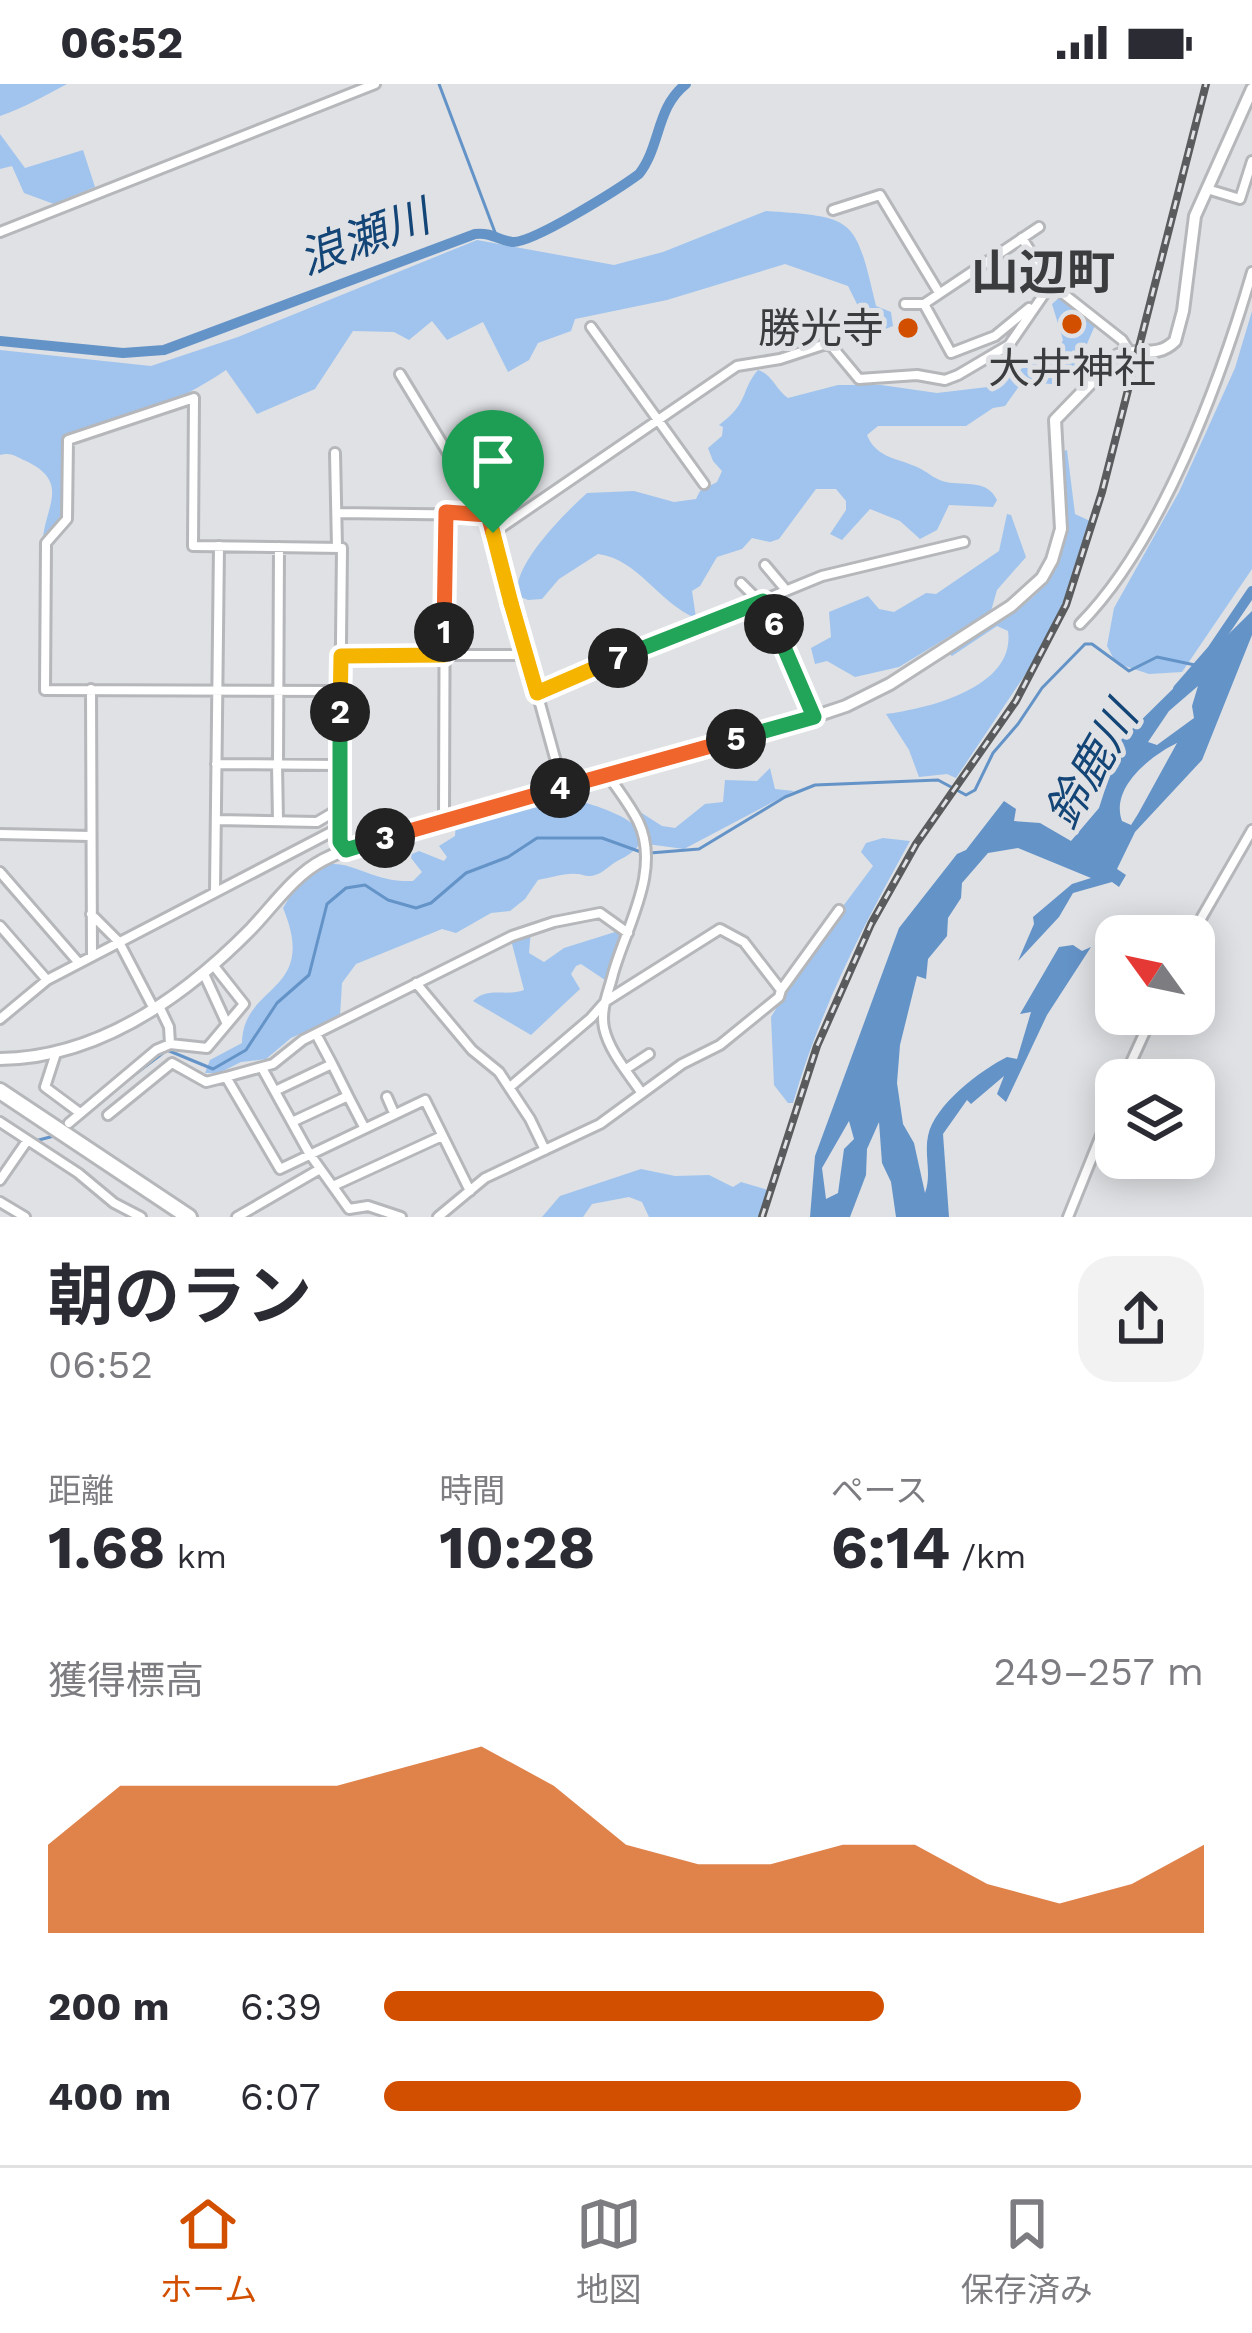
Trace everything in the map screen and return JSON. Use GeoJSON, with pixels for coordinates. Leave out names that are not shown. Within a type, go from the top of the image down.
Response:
{"type":"FeatureCollection","features":[{"type":"Feature","properties":{"kind":"highway"},"geometry":{"type":"LineString","coordinates":[[0,1090],[9,1104],[189,1217]]}},
{"type":"Feature","properties":{"kind":"highway"},"geometry":{"type":"LineString","coordinates":[[108,1166],[176,1217]]}},
{"type":"Feature","properties":{"kind":"main road"},"geometry":{"type":"LineString","coordinates":[[0,1059],[56,1053],[112,1032],[156,1008],[209,970],[313,866],[346,850],[846,706],[890,684],[1011,606],[1038,584],[1052,560],[1060,529],[1055,420],[1118,355],[1161,352],[1179,334],[1190,235],[1252,89]]}},
{"type":"Feature","properties":{"kind":"street"},"geometry":{"type":"LineString","coordinates":[[0,232],[375,84]]}},
{"type":"Feature","properties":{"kind":"street"},"geometry":{"type":"LineString","coordinates":[[1207,189],[1240,199],[1252,161]]}},
{"type":"Feature","properties":{"kind":"street"},"geometry":{"type":"LineString","coordinates":[[833,210],[880,195],[938,291]]}},
{"type":"Feature","properties":{"kind":"street"},"geometry":{"type":"LineString","coordinates":[[905,304],[924,304],[1039,226]]}},
{"type":"Feature","properties":{"kind":"street"},"geometry":{"type":"LineString","coordinates":[[1022,238],[1052,284],[1122,340],[1129,351]]}},
{"type":"Feature","properties":{"kind":"street"},"geometry":{"type":"LineString","coordinates":[[1080,625],[1123,568],[1189,448],[1233,339],[1252,272]]}},
{"type":"Feature","properties":{"kind":"street"},"geometry":{"type":"LineString","coordinates":[[493,533],[737,366],[830,343],[859,379],[906,375],[950,379],[1009,346],[1052,284]]}},
{"type":"Feature","properties":{"kind":"street"},"geometry":{"type":"LineString","coordinates":[[924,304],[951,353],[995,336],[1035,304]]}},
{"type":"Feature","properties":{"kind":"street"},"geometry":{"type":"LineString","coordinates":[[591,327],[704,484]]}},
{"type":"Feature","properties":{"kind":"street"},"geometry":{"type":"LineString","coordinates":[[400,374],[493,533],[563,787]]}},
{"type":"Feature","properties":{"kind":"street"},"geometry":{"type":"LineString","coordinates":[[340,691],[45,690],[46,543],[67,519],[68,440],[194,398],[194,546],[341,548],[341,656],[339,828],[346,850]]}},
{"type":"Feature","properties":{"kind":"street"},"geometry":{"type":"LineString","coordinates":[[335,453],[337,547]]}},
{"type":"Feature","properties":{"kind":"street"},"geometry":{"type":"LineString","coordinates":[[444,820],[446,512]]}},
{"type":"Feature","properties":{"kind":"street"},"geometry":{"type":"LineString","coordinates":[[337,513],[484,513]]}},
{"type":"Feature","properties":{"kind":"street"},"geometry":{"type":"LineString","coordinates":[[537,693],[822,576],[964,542]]}},
{"type":"Feature","properties":{"kind":"street"},"geometry":{"type":"LineString","coordinates":[[215,890],[219,546]]}},
{"type":"Feature","properties":{"kind":"street"},"geometry":{"type":"LineString","coordinates":[[278,821],[279,547]]}},
{"type":"Feature","properties":{"kind":"street"},"geometry":{"type":"LineString","coordinates":[[766,565],[786,590]]}},
{"type":"Feature","properties":{"kind":"street"},"geometry":{"type":"LineString","coordinates":[[741,583],[761,601],[814,717]]}},
{"type":"Feature","properties":{"kind":"street"},"geometry":{"type":"LineString","coordinates":[[341,656],[527,655]]}},
{"type":"Feature","properties":{"kind":"street"},"geometry":{"type":"LineString","coordinates":[[91,689],[92,956]]}},
{"type":"Feature","properties":{"kind":"street"},"geometry":{"type":"LineString","coordinates":[[216,764],[340,765]]}},
{"type":"Feature","properties":{"kind":"street"},"geometry":{"type":"LineString","coordinates":[[608,775],[639,824],[644,860],[638,907],[606,1000],[603,1026],[640,1092]]}},
{"type":"Feature","properties":{"kind":"street"},"geometry":{"type":"LineString","coordinates":[[216,820],[317,822],[339,808]]}},
{"type":"Feature","properties":{"kind":"street"},"geometry":{"type":"LineString","coordinates":[[0,1019],[47,980],[339,828]]}},
{"type":"Feature","properties":{"kind":"street"},"geometry":{"type":"LineString","coordinates":[[1203,915],[1252,830]]}},
{"type":"Feature","properties":{"kind":"street"},"geometry":{"type":"LineString","coordinates":[[0,834],[91,836]]}},
{"type":"Feature","properties":{"kind":"street"},"geometry":{"type":"LineString","coordinates":[[0,872],[79,963]]}},
{"type":"Feature","properties":{"kind":"street"},"geometry":{"type":"LineString","coordinates":[[438,1217],[485,1178],[600,1124],[682,1064],[720,1045],[779,997],[839,910]]}},
{"type":"Feature","properties":{"kind":"street"},"geometry":{"type":"LineString","coordinates":[[108,1115],[172,1063],[209,1082],[262,1068],[316,1034],[512,936],[600,913],[628,933]]}},
{"type":"Feature","properties":{"kind":"street"},"geometry":{"type":"LineString","coordinates":[[91,914],[119,942],[169,1027],[170,1044]]}},
{"type":"Feature","properties":{"kind":"street"},"geometry":{"type":"LineString","coordinates":[[0,926],[47,980]]}},
{"type":"Feature","properties":{"kind":"street"},"geometry":{"type":"LineString","coordinates":[[509,1087],[606,1000],[720,929],[744,942],[782,990]]}},
{"type":"Feature","properties":{"kind":"street"},"geometry":{"type":"LineString","coordinates":[[209,970],[227,1023]]}},
{"type":"Feature","properties":{"kind":"street"},"geometry":{"type":"LineString","coordinates":[[69,1123],[156,1050],[170,1044],[207,1048],[244,1004],[209,970]]}},
{"type":"Feature","properties":{"kind":"street"},"geometry":{"type":"LineString","coordinates":[[416,983],[509,1087],[544,1150]]}},
{"type":"Feature","properties":{"kind":"street"},"geometry":{"type":"LineString","coordinates":[[316,1034],[364,1127]]}},
{"type":"Feature","properties":{"kind":"street"},"geometry":{"type":"LineString","coordinates":[[56,1053],[45,1087],[80,1113]]}},
{"type":"Feature","properties":{"kind":"street"},"geometry":{"type":"LineString","coordinates":[[626,1069],[649,1054]]}},
{"type":"Feature","properties":{"kind":"street"},"geometry":{"type":"LineString","coordinates":[[275,1091],[332,1064]]}},
{"type":"Feature","properties":{"kind":"street"},"geometry":{"type":"LineString","coordinates":[[262,1068],[310,1153],[349,1209]]}},
{"type":"Feature","properties":{"kind":"street"},"geometry":{"type":"LineString","coordinates":[[226,1077],[280,1169],[425,1100],[470,1191]]}},
{"type":"Feature","properties":{"kind":"street"},"geometry":{"type":"LineString","coordinates":[[292,1122],[347,1096]]}},
{"type":"Feature","properties":{"kind":"street"},"geometry":{"type":"LineString","coordinates":[[386,1096],[394,1113]]}},
{"type":"Feature","properties":{"kind":"street"},"geometry":{"type":"LineString","coordinates":[[0,1122],[141,1217]]}},
{"type":"Feature","properties":{"kind":"street"},"geometry":{"type":"LineString","coordinates":[[0,1142],[10,1131]]}},
{"type":"Feature","properties":{"kind":"street"},"geometry":{"type":"LineString","coordinates":[[333,1186],[442,1136]]}},
{"type":"Feature","properties":{"kind":"street"},"geometry":{"type":"LineString","coordinates":[[0,1180],[27,1142]]}},
{"type":"Feature","properties":{"kind":"street"},"geometry":{"type":"LineString","coordinates":[[1068,1217],[1095,1150]]}},
{"type":"Feature","properties":{"kind":"street"},"geometry":{"type":"LineString","coordinates":[[237,1217],[320,1169]]}},
{"type":"Feature","properties":{"kind":"street"},"geometry":{"type":"LineString","coordinates":[[0,1202],[25,1217]]}},
{"type":"Feature","properties":{"kind":"street"},"geometry":{"type":"LineString","coordinates":[[334,1217],[368,1206],[401,1217]]}},
{"type":"Feature","properties":{"kind":"shaded area"},"geometry":{"type":"Polygon","coordinates":[[[0,84],[67,84],[0,116],[0,84]]]}},
{"type":"Feature","properties":{"kind":"shaded area"},"geometry":{"type":"Polygon","coordinates":[[[0,134],[25,168],[83,150],[95,187],[54,204],[24,193],[12,166],[0,169],[0,134]]]}},
{"type":"Feature","properties":{"kind":"shaded area"},"geometry":{"type":"Polygon","coordinates":[[[766,211],[819,216],[847,228],[863,255],[876,306],[891,312],[893,326],[872,334],[848,286],[785,264],[667,300],[575,319],[571,331],[538,343],[529,360],[508,372],[483,322],[447,340],[432,321],[409,340],[394,332],[353,331],[315,389],[257,414],[226,370],[149,410],[66,435],[63,518],[43,536],[52,494],[47,477],[16,456],[0,455],[0,350],[151,366],[238,337],[477,240],[614,265],[663,252],[766,211]]]}},
{"type":"Feature","properties":{"kind":"shaded area"},"geometry":{"type":"Polygon","coordinates":[[[1060,297],[1096,323],[1074,374],[1052,384],[1022,382],[1005,406],[993,408],[966,426],[878,426],[867,435],[883,454],[939,480],[988,489],[997,500],[993,507],[949,505],[937,530],[920,539],[900,521],[870,509],[842,540],[830,534],[846,510],[846,501],[836,489],[816,489],[779,539],[752,538],[742,549],[717,557],[692,591],[696,618],[626,564],[598,554],[559,579],[542,599],[518,596],[522,570],[531,556],[587,493],[634,491],[674,502],[696,499],[700,491],[717,482],[722,471],[708,448],[722,436],[719,425],[736,410],[758,370],[788,398],[838,385],[937,393],[996,386],[1057,352],[1063,340],[1052,304],[1060,297]]]}},
{"type":"Feature","properties":{"kind":"shaded area"},"geometry":{"type":"Polygon","coordinates":[[[1252,311],[1252,569],[1182,672],[1149,674],[1116,663],[1107,646],[1114,608],[1179,492],[1235,368],[1252,311]]]}},
{"type":"Feature","properties":{"kind":"shaded area"},"geometry":{"type":"Polygon","coordinates":[[[1067,450],[1075,514],[1090,521],[1065,603],[1039,654],[956,778],[947,774],[919,777],[909,750],[886,714],[944,701],[983,681],[998,667],[1007,651],[1008,631],[997,626],[952,656],[947,652],[1019,609],[1052,573],[1061,531],[1061,452],[1067,450]]]}},
{"type":"Feature","properties":{"kind":"shaded area"},"geometry":{"type":"Polygon","coordinates":[[[1007,514],[1026,557],[997,590],[991,611],[899,667],[855,677],[827,661],[815,664],[811,648],[831,637],[829,612],[868,596],[879,609],[894,612],[926,593],[936,594],[999,551],[1007,514]]]}},
{"type":"Feature","properties":{"kind":"shaded area"},"geometry":{"type":"Polygon","coordinates":[[[1252,611],[1252,635],[1202,760],[1135,832],[1117,869],[1126,875],[1119,887],[1112,882],[1073,893],[1059,917],[1018,961],[1033,917],[1072,884],[1091,878],[1018,848],[988,853],[962,883],[961,898],[948,918],[947,936],[928,959],[926,979],[917,976],[900,1045],[897,1083],[903,1124],[914,1143],[925,1193],[928,1136],[939,1112],[985,1070],[1007,1057],[1017,1059],[1031,1012],[1020,1014],[1059,947],[1073,945],[1082,951],[1091,947],[1047,1015],[1006,1102],[997,1094],[1004,1076],[971,1104],[967,1100],[943,1134],[949,1217],[896,1217],[891,1182],[882,1163],[879,1122],[850,1217],[810,1217],[815,1156],[899,928],[1004,801],[1016,809],[1014,821],[1040,823],[1071,841],[1099,808],[1121,740],[1252,611]],[[1198,686],[1169,711],[1148,742],[1157,745],[1194,718],[1198,686]],[[1177,743],[1127,785],[1120,809],[1122,821],[1131,825],[1177,743]],[[849,1121],[822,1168],[826,1199],[838,1193],[844,1149],[854,1139],[849,1121]]]}},
{"type":"Feature","properties":{"kind":"shaded area"},"geometry":{"type":"Polygon","coordinates":[[[770,768],[775,789],[794,791],[684,849],[647,844],[637,810],[662,826],[675,828],[705,804],[723,802],[725,780],[757,781],[770,768]]]}},
{"type":"Feature","properties":{"kind":"shaded area"},"geometry":{"type":"Polygon","coordinates":[[[555,795],[622,817],[641,836],[637,848],[595,875],[538,880],[510,911],[491,913],[456,933],[442,929],[356,964],[342,983],[340,1016],[291,1038],[266,1059],[205,1073],[210,1060],[242,1043],[254,1009],[286,973],[292,936],[283,908],[315,870],[343,865],[392,880],[413,881],[422,872],[412,854],[419,851],[444,861],[447,857],[439,846],[455,836],[456,822],[555,795]]]}},
{"type":"Feature","properties":{"kind":"shaded area"},"geometry":{"type":"Polygon","coordinates":[[[883,838],[910,841],[844,969],[793,1103],[788,1103],[774,1085],[771,1017],[820,937],[873,866],[861,852],[866,843],[883,838]]]}},
{"type":"Feature","properties":{"kind":"shaded area"},"geometry":{"type":"Polygon","coordinates":[[[531,930],[529,953],[544,962],[564,948],[615,932],[621,936],[605,980],[581,964],[576,966],[571,974],[580,989],[531,1035],[473,1001],[485,994],[524,990],[511,940],[531,930]]]}},
{"type":"Feature","properties":{"kind":"shaded area"},"geometry":{"type":"Polygon","coordinates":[[[641,1169],[675,1176],[709,1175],[733,1187],[741,1182],[768,1190],[759,1217],[649,1217],[642,1202],[629,1197],[592,1204],[583,1217],[542,1217],[560,1196],[641,1169]]]}},
{"type":"Feature","properties":{"kind":"waterway"},"geometry":{"type":"LineString","coordinates":[[439,84],[496,235]]}},
{"type":"Feature","properties":{"kind":"waterway","name":"浪瀬川"},"geometry":{"type":"LineString","coordinates":[[0,341],[123,353],[164,350],[475,234],[522,240],[576,214],[639,174],[669,104],[686,84]]}},
{"type":"Feature","properties":{"kind":"waterway","name":"鈴鹿川"},"geometry":{"type":"LineString","coordinates":[[1178,689],[1212,650],[1252,591]]}},
{"type":"Feature","properties":{"kind":"waterway"},"geometry":{"type":"LineString","coordinates":[[650,853],[699,849],[785,797],[815,785],[938,780],[966,795],[975,790],[993,753],[1042,688],[1085,644],[1092,644],[1129,671],[1157,657],[1195,665]]}},
{"type":"Feature","properties":{"kind":"waterway"},"geometry":{"type":"LineString","coordinates":[[114,1090],[167,1050],[213,1069],[246,1050],[277,1003],[309,975],[327,904],[346,888],[365,885],[388,900],[416,908],[431,903],[466,873],[508,857],[537,838],[602,838],[641,852]]}},
{"type":"Feature","properties":{"kind":"waterway"},"geometry":{"type":"LineString","coordinates":[[35,1141],[54,1136]]}},
{"type":"Feature","properties":{"kind":"railway"},"geometry":{"type":"LineString","coordinates":[[762,1217],[817,1046],[871,924],[916,844],[1016,701],[1066,605],[1102,492],[1206,84]]}},
{"type":"Feature","properties":{"kind":"place","name":"大井神社"},"geometry":{"type":"Point","coordinates":[1072,324]}},
{"type":"Feature","properties":{"kind":"place","name":"勝光寺"},"geometry":{"type":"Point","coordinates":[908,328]}},
{"type":"Feature","properties":{"kind":"district","name":"山辺町"},"geometry":{"type":"Point","coordinates":[1043,272]}},
{"type":"Feature","properties":{"kind":"route"},"geometry":{"type":"LineString","coordinates":[[446,512],[488,515],[493,533],[537,693],[763,601],[814,717],[346,850],[340,842],[341,656],[444,655],[446,512]]}}]}
